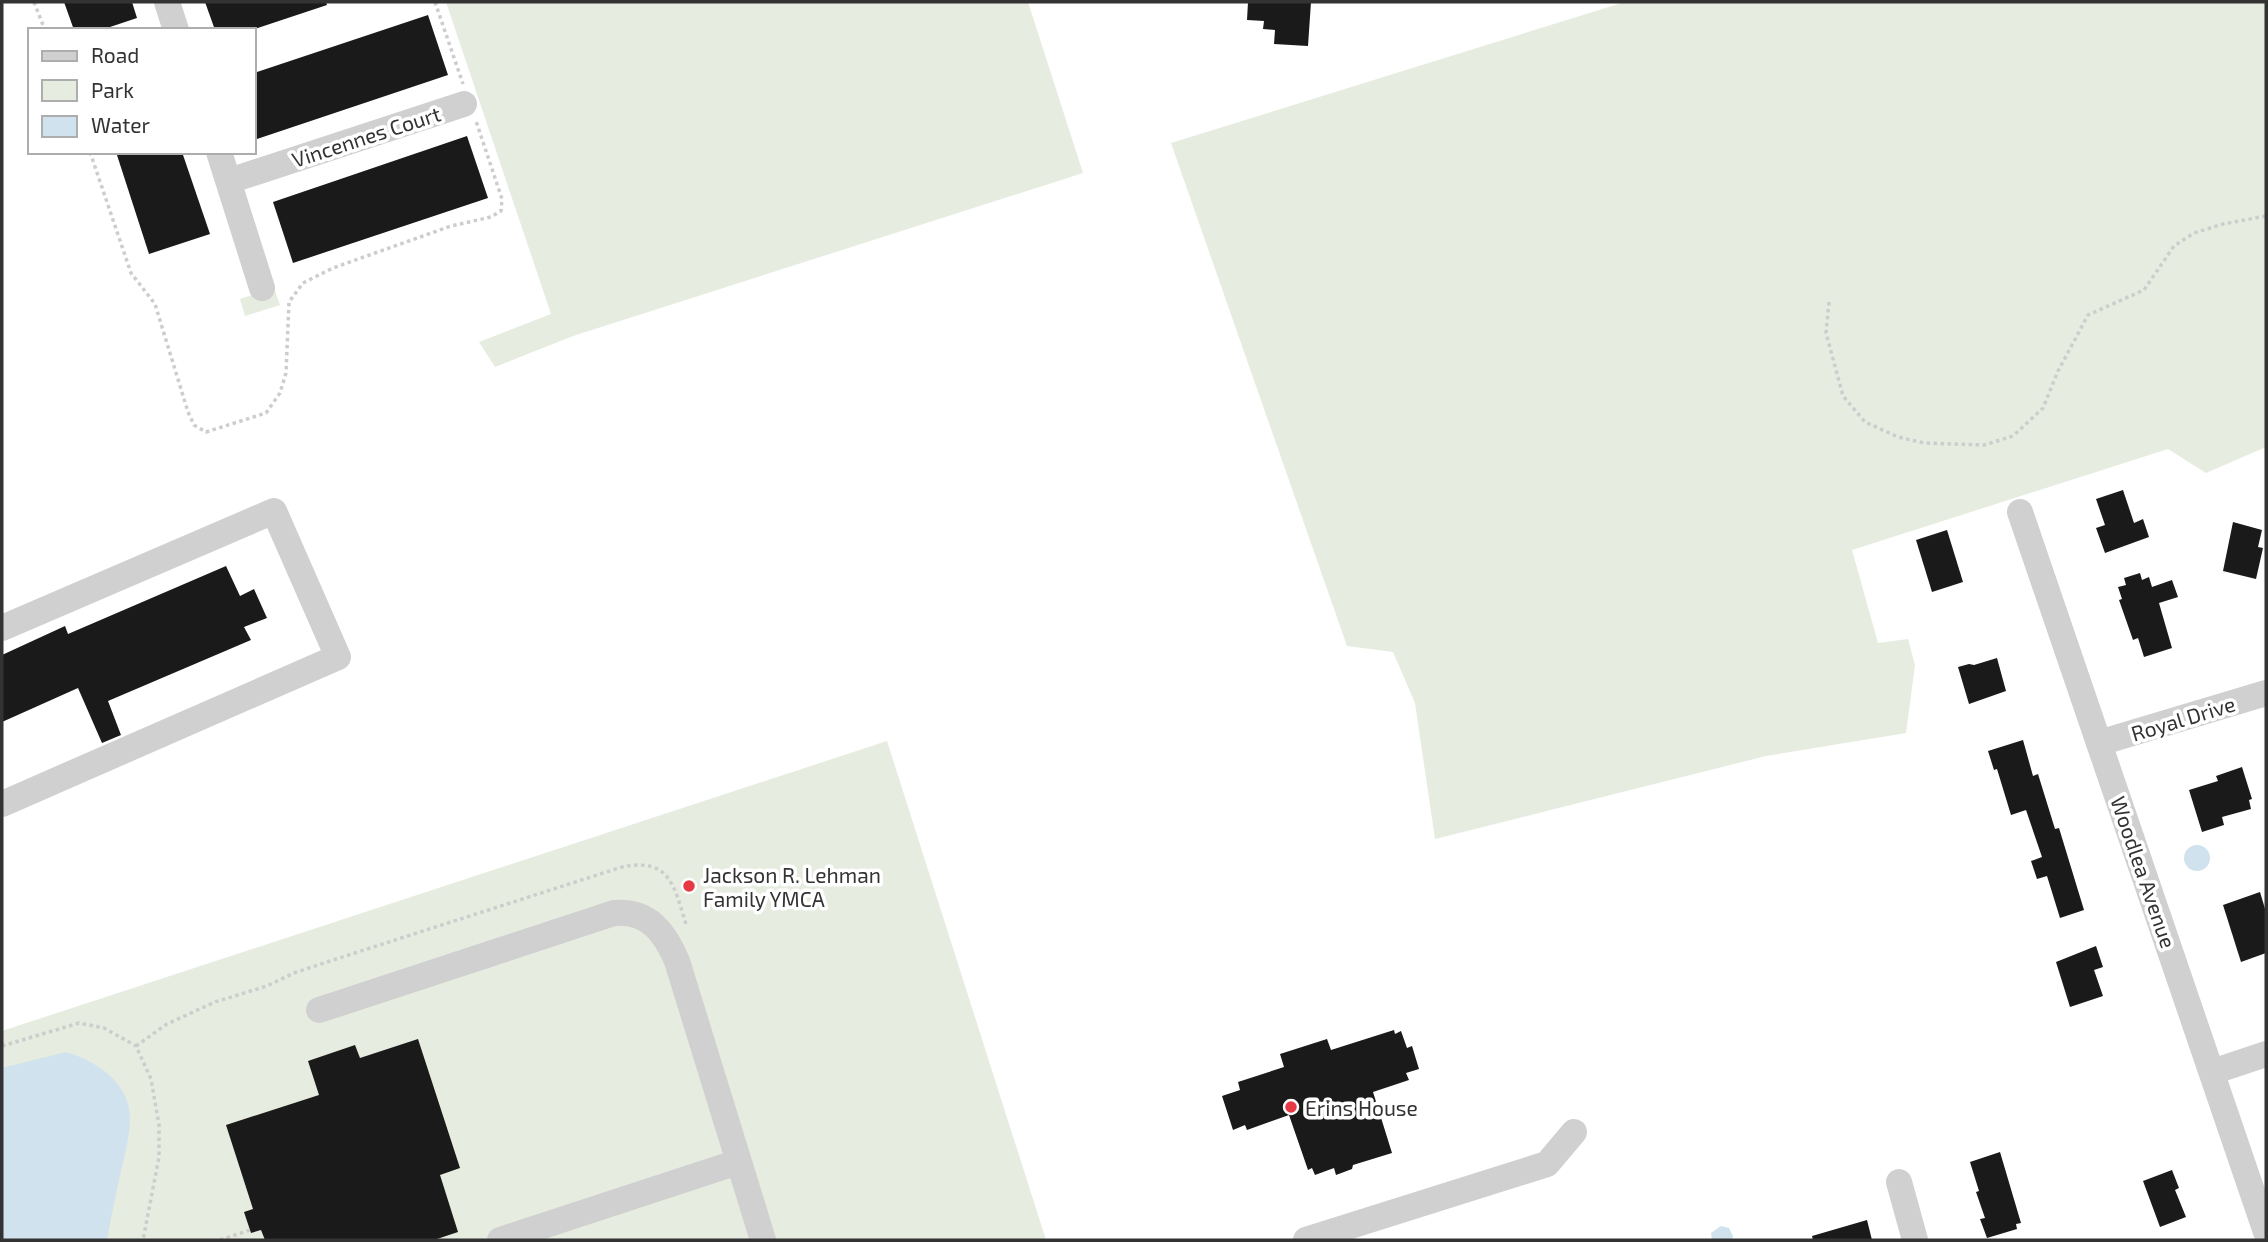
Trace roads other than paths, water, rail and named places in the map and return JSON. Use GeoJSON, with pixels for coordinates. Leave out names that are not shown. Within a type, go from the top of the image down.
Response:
{"type":"FeatureCollection","features":[{"type":"Feature","properties":{"kind":"street"},"geometry":{"type":"LineString","coordinates":[[167,2],[175,28]]}},
{"type":"Feature","properties":{"kind":"street","name":"Vincennes Court"},"geometry":{"type":"LineString","coordinates":[[229,181],[467,102]]}},
{"type":"Feature","properties":{"kind":"street"},"geometry":{"type":"LineString","coordinates":[[220,154],[262,288]]}},
{"type":"Feature","properties":{"kind":"street"},"geometry":{"type":"LineString","coordinates":[[2,628],[274,511],[338,657],[2,804]]}},
{"type":"Feature","properties":{"kind":"street","name":"Woodlea Avenue"},"geometry":{"type":"LineString","coordinates":[[2020,512],[2266,1233]]}},
{"type":"Feature","properties":{"kind":"street","name":"Royal Drive"},"geometry":{"type":"LineString","coordinates":[[2099,743],[2266,693]]}},
{"type":"Feature","properties":{"kind":"street"},"geometry":{"type":"LineString","coordinates":[[319,1010],[614,913],[625,912],[640,916],[655,926],[668,940],[677,961],[762,1240]]}},
{"type":"Feature","properties":{"kind":"street"},"geometry":{"type":"LineString","coordinates":[[2213,1072],[2266,1054]]}},
{"type":"Feature","properties":{"kind":"street"},"geometry":{"type":"LineString","coordinates":[[1306,1240],[1548,1164],[1574,1132]]}},
{"type":"Feature","properties":{"kind":"street"},"geometry":{"type":"LineString","coordinates":[[499,1240],[738,1162]]}},
{"type":"Feature","properties":{"kind":"street"},"geometry":{"type":"LineString","coordinates":[[1899,1182],[1915,1240]]}},
{"type":"Feature","properties":{"kind":"water"},"geometry":{"type":"Polygon","coordinates":[[[2197,845],[2206,849],[2210,858],[2206,867],[2197,871],[2188,867],[2184,858],[2188,849],[2197,845]]]}},
{"type":"Feature","properties":{"kind":"water"},"geometry":{"type":"Polygon","coordinates":[[[66,1052],[89,1061],[109,1075],[124,1093],[128,1105],[128,1138],[107,1240],[2,1240],[2,1068],[66,1052]]]}},
{"type":"Feature","properties":{"kind":"water"},"geometry":{"type":"Polygon","coordinates":[[[1721,1226],[1729,1228],[1732,1240],[1712,1240],[1711,1233],[1721,1226]]]}},
{"type":"Feature","properties":{"kind":"place","name":"Jackson R. Lehman Family YMCA"},"geometry":{"type":"Point","coordinates":[689,886]}},
{"type":"Feature","properties":{"kind":"place","name":"Erins House"},"geometry":{"type":"Point","coordinates":[1291,1107]}}]}
